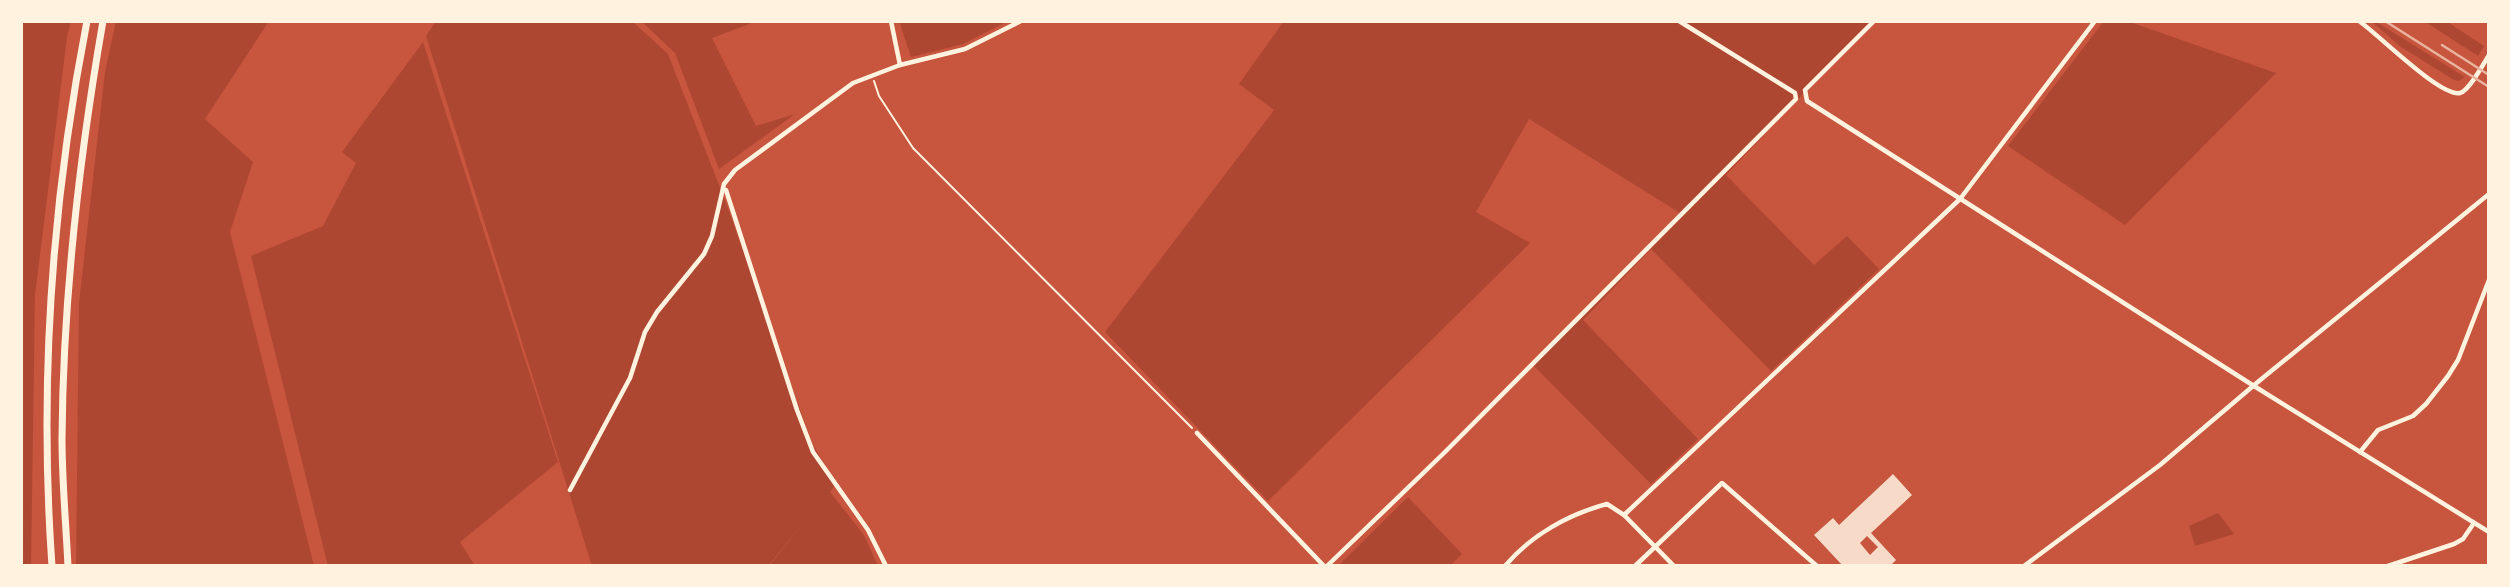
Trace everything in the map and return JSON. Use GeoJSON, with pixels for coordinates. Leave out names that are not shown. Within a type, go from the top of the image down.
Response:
{"type":"FeatureCollection","features":[{"type":"Feature","properties":{"kind":"highway"},"geometry":{"type":"LineString","coordinates":[[52,566],[47,414],[52,283],[69,130],[87,21]]}},
{"type":"Feature","properties":{"kind":"highway"},"geometry":{"type":"LineString","coordinates":[[68,566],[62,441],[66,325],[78,181],[103,21]]}},
{"type":"Feature","properties":{"kind":"street"},"geometry":{"type":"LineString","coordinates":[[891,21],[900,65]]}},
{"type":"Feature","properties":{"kind":"street"},"geometry":{"type":"LineString","coordinates":[[570,490],[630,378],[645,332],[657,312],[704,254],[712,236],[724,184],[742,164],[853,83],[900,65],[965,48],[1021,21]]}},
{"type":"Feature","properties":{"kind":"street"},"geometry":{"type":"LineString","coordinates":[[1197,433],[1326,566],[1445,452],[1796,99],[1795,93],[1679,21]]}},
{"type":"Feature","properties":{"kind":"street"},"geometry":{"type":"LineString","coordinates":[[1874,21],[1805,90],[1807,101],[2489,533]]}},
{"type":"Feature","properties":{"kind":"street"},"geometry":{"type":"LineString","coordinates":[[1624,515],[1960,199],[2095,21]]}},
{"type":"Feature","properties":{"kind":"street"},"geometry":{"type":"LineString","coordinates":[[2359,21],[2448,92],[2459,94],[2466,90],[2489,54]]}},
{"type":"Feature","properties":{"kind":"street"},"geometry":{"type":"LineString","coordinates":[[725,188],[813,452],[868,530],[886,566]]}},
{"type":"Feature","properties":{"kind":"street"},"geometry":{"type":"LineString","coordinates":[[2025,566],[2160,465],[2489,194]]}},
{"type":"Feature","properties":{"kind":"street"},"geometry":{"type":"LineString","coordinates":[[2360,452],[2378,430],[2413,416],[2448,376],[2458,360],[2489,280]]}},
{"type":"Feature","properties":{"kind":"street"},"geometry":{"type":"LineString","coordinates":[[1635,566],[1722,483],[1818,566]]}},
{"type":"Feature","properties":{"kind":"street"},"geometry":{"type":"LineString","coordinates":[[1506,566],[1536,536],[1594,507],[1607,504],[1624,515],[1674,566]]}},
{"type":"Feature","properties":{"kind":"street"},"geometry":{"type":"LineString","coordinates":[[2388,566],[2454,544],[2463,538],[2474,523]]}},
{"type":"Feature","properties":{"kind":"path"},"geometry":{"type":"LineString","coordinates":[[872,76],[879,96],[913,148],[1197,433]]}},
{"type":"Feature","properties":{"kind":"shaded area"},"geometry":{"type":"Polygon","coordinates":[[[21,21],[71,21],[35,295],[31,566],[21,566],[21,21]]]}},
{"type":"Feature","properties":{"kind":"shaded area"},"geometry":{"type":"Polygon","coordinates":[[[116,21],[269,21],[205,119],[253,162],[230,232],[314,566],[76,566],[79,303],[105,72],[116,21]]]}},
{"type":"Feature","properties":{"kind":"shaded area"},"geometry":{"type":"Polygon","coordinates":[[[436,21],[632,21],[668,54],[726,203],[812,443],[836,484],[830,492],[864,535],[878,566],[769,566],[806,520],[768,566],[592,566],[426,36],[436,21]]]}},
{"type":"Feature","properties":{"kind":"shaded area"},"geometry":{"type":"Polygon","coordinates":[[[641,21],[757,21],[712,38],[756,126],[795,114],[719,169],[675,53],[641,21]]]}},
{"type":"Feature","properties":{"kind":"shaded area"},"geometry":{"type":"Polygon","coordinates":[[[899,21],[1008,21],[963,44],[911,57],[899,21]]]}},
{"type":"Feature","properties":{"kind":"shaded area"},"geometry":{"type":"Polygon","coordinates":[[[1284,21],[1872,21],[1726,175],[1814,265],[1847,236],[1879,269],[1771,371],[1651,249],[1583,320],[1698,439],[1651,484],[1532,364],[1680,213],[1529,119],[1476,212],[1530,243],[1268,501],[1105,332],[1274,110],[1239,84],[1284,21]]]}},
{"type":"Feature","properties":{"kind":"shaded area"},"geometry":{"type":"Polygon","coordinates":[[[2104,21],[2127,21],[2276,73],[2125,225],[2008,146],[2104,21]]]}},
{"type":"Feature","properties":{"kind":"shaded area"},"geometry":{"type":"Polygon","coordinates":[[[2371,21],[2465,77],[2459,81],[2454,80],[2401,47],[2371,21]]]}},
{"type":"Feature","properties":{"kind":"shaded area"},"geometry":{"type":"Polygon","coordinates":[[[2424,21],[2446,21],[2484,46],[2478,56],[2424,21]]]}},
{"type":"Feature","properties":{"kind":"shaded area"},"geometry":{"type":"Polygon","coordinates":[[[423,42],[558,462],[460,542],[475,566],[328,566],[251,256],[323,226],[356,163],[342,152],[423,42]]]}},
{"type":"Feature","properties":{"kind":"shaded area"},"geometry":{"type":"Polygon","coordinates":[[[1408,497],[1462,554],[1450,566],[1338,566],[1408,497]]]}},
{"type":"Feature","properties":{"kind":"shaded area"},"geometry":{"type":"Polygon","coordinates":[[[2218,513],[2234,534],[2195,546],[2189,526],[2218,513]]]}},
{"type":"Feature","properties":{"kind":"building"},"geometry":{"type":"Polygon","coordinates":[[[1893,474],[1912,495],[1871,533],[1896,560],[1890,566],[1843,566],[1814,535],[1833,518],[1839,525],[1893,474]],[[1867,536],[1860,543],[1870,555],[1878,547],[1867,536]]]}},
{"type":"Feature","properties":{"kind":"railway"},"geometry":{"type":"LineString","coordinates":[[2385,21],[2489,87]]}},
{"type":"Feature","properties":{"kind":"railway"},"geometry":{"type":"LineString","coordinates":[[2442,45],[2489,75]]}}]}
